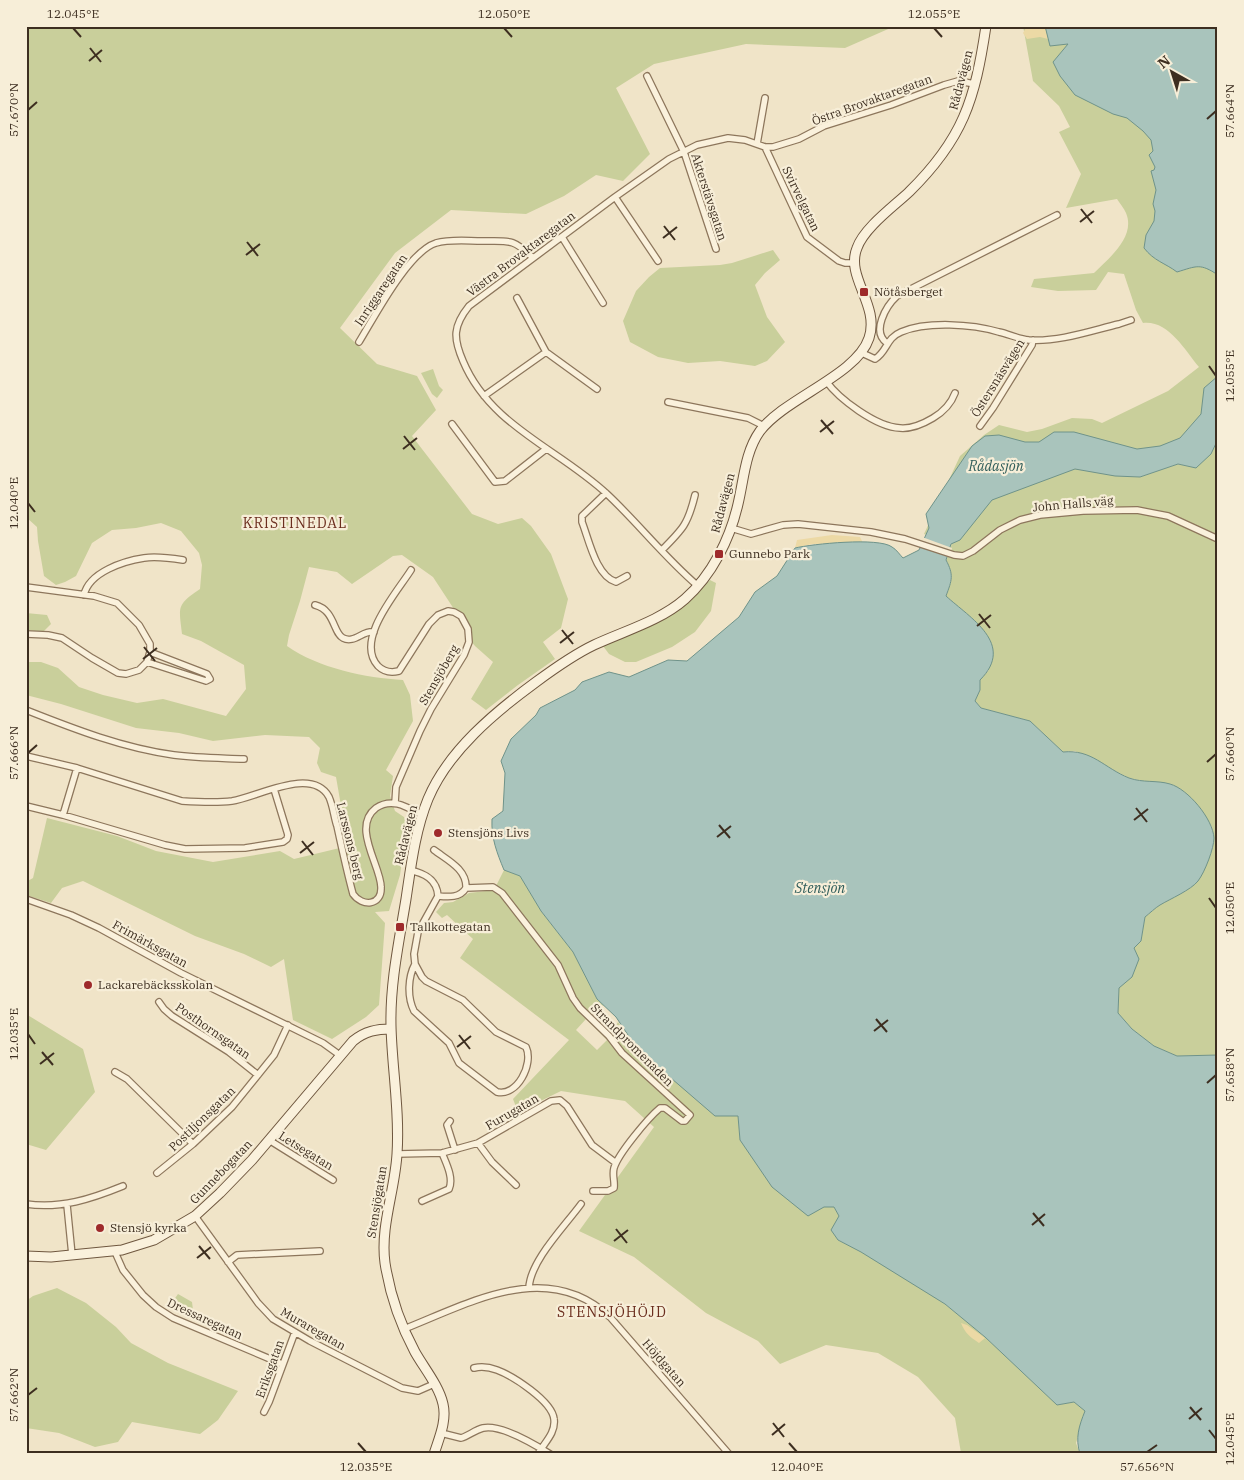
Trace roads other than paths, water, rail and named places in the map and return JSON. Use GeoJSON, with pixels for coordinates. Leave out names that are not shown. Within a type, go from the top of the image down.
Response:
{"type":"FeatureCollection","features":[{"type":"Feature","properties":{"kind":"street","name":"Rådavägen"},"geometry":{"type":"LineString","coordinates":[[854,263],[856,250],[864,235],[920,181],[944,153],[961,124],[975,84],[986,26]]}},
{"type":"Feature","properties":{"kind":"street","name":"Akterstävsgatan"},"geometry":{"type":"LineString","coordinates":[[647,76],[684,152],[716,249]]}},
{"type":"Feature","properties":{"kind":"street","name":"Östra Brovaktaregatan"},"geometry":{"type":"LineString","coordinates":[[765,147],[773,147],[799,139],[824,126],[944,85],[958,81],[975,84]]}},
{"type":"Feature","properties":{"kind":"street"},"geometry":{"type":"LineString","coordinates":[[758,144],[765,98]]}},
{"type":"Feature","properties":{"kind":"street"},"geometry":{"type":"LineString","coordinates":[[658,261],[615,197],[669,159],[697,144],[728,138],[745,140],[765,147]]}},
{"type":"Feature","properties":{"kind":"street","name":"Svirvelgatan"},"geometry":{"type":"LineString","coordinates":[[765,147],[807,237],[843,263],[854,263]]}},
{"type":"Feature","properties":{"kind":"street","name":"Västra Brovaktaregatan"},"geometry":{"type":"LineString","coordinates":[[615,197],[469,306],[458,322],[455,332],[456,342],[473,380],[484,396],[509,422],[572,466],[606,493],[698,586]]}},
{"type":"Feature","properties":{"kind":"street"},"geometry":{"type":"LineString","coordinates":[[854,263],[871,317],[869,337],[862,353],[875,359],[881,354],[887,343],[880,337],[881,326],[887,307],[897,296],[1057,215]]}},
{"type":"Feature","properties":{"kind":"street"},"geometry":{"type":"LineString","coordinates":[[562,237],[603,304]]}},
{"type":"Feature","properties":{"kind":"street","name":"Inriggaregatan"},"geometry":{"type":"LineString","coordinates":[[359,342],[415,257],[426,248],[437,243],[454,241],[508,241],[520,245],[533,258]]}},
{"type":"Feature","properties":{"kind":"street"},"geometry":{"type":"LineString","coordinates":[[517,298],[546,352],[597,389]]}},
{"type":"Feature","properties":{"kind":"street","name":"Östersnäsvägen"},"geometry":{"type":"LineString","coordinates":[[887,343],[894,336],[905,330],[936,326],[980,328],[1033,340],[1062,337],[1131,320]]}},
{"type":"Feature","properties":{"kind":"street","name":"Östersnäsvägen"},"geometry":{"type":"LineString","coordinates":[[980,426],[999,399],[1032,345],[1033,340]]}},
{"type":"Feature","properties":{"kind":"street"},"geometry":{"type":"LineString","coordinates":[[484,396],[546,352]]}},
{"type":"Feature","properties":{"kind":"street","name":"Rådavägen"},"geometry":{"type":"LineString","coordinates":[[392,1029],[394,970],[409,870],[422,815],[430,795],[441,776],[470,738],[489,719],[557,666],[593,645],[660,616],[684,600],[698,586],[719,554],[731,528],[748,457],[754,440],[764,426],[780,412],[845,368],[862,353]]}},
{"type":"Feature","properties":{"kind":"street"},"geometry":{"type":"LineString","coordinates":[[826,381],[842,398],[869,416],[883,424],[900,428],[917,425],[938,415],[956,393]]}},
{"type":"Feature","properties":{"kind":"street"},"geometry":{"type":"LineString","coordinates":[[668,402],[748,418],[764,426]]}},
{"type":"Feature","properties":{"kind":"street"},"geometry":{"type":"LineString","coordinates":[[452,424],[495,482],[505,481],[546,449]]}},
{"type":"Feature","properties":{"kind":"street"},"geometry":{"type":"LineString","coordinates":[[606,493],[582,516],[582,522],[599,567],[605,576],[616,582],[627,576]]}},
{"type":"Feature","properties":{"kind":"street"},"geometry":{"type":"LineString","coordinates":[[662,550],[682,529],[690,516],[695,495]]}},
{"type":"Feature","properties":{"kind":"street","name":"John Halls väg"},"geometry":{"type":"LineString","coordinates":[[731,528],[752,534],[778,526],[798,524],[871,532],[917,542],[960,556],[968,554],[1000,530],[1020,520],[1040,515],[1083,511],[1138,510],[1153,512],[1174,519],[1218,539]]}},
{"type":"Feature","properties":{"kind":"street"},"geometry":{"type":"LineString","coordinates":[[84,595],[86,588],[94,579],[124,563],[154,558],[183,560]]}},
{"type":"Feature","properties":{"kind":"street","name":"Stensjöberg"},"geometry":{"type":"LineString","coordinates":[[395,803],[398,779],[431,709],[464,655],[470,635],[461,616],[454,612],[443,612],[429,624],[399,671],[389,672],[380,668],[373,658],[371,644],[374,632],[386,607],[411,570]]}},
{"type":"Feature","properties":{"kind":"street"},"geometry":{"type":"LineString","coordinates":[[26,587],[112,601],[122,607],[144,633],[150,644],[150,652],[147,662],[135,672],[118,673],[62,638],[26,634]]}},
{"type":"Feature","properties":{"kind":"street"},"geometry":{"type":"LineString","coordinates":[[316,604],[326,610],[339,635],[343,638],[353,639],[367,631],[374,632]]}},
{"type":"Feature","properties":{"kind":"street"},"geometry":{"type":"LineString","coordinates":[[147,662],[206,681],[210,679],[207,674],[150,652]]}},
{"type":"Feature","properties":{"kind":"street"},"geometry":{"type":"LineString","coordinates":[[26,710],[111,741],[145,750],[202,758],[244,759]]}},
{"type":"Feature","properties":{"kind":"street","name":"Larssons berg"},"geometry":{"type":"LineString","coordinates":[[26,756],[77,768],[182,801],[232,801],[257,796],[289,784],[306,782],[313,784],[324,790],[332,804],[353,894],[359,901],[367,904],[376,900],[382,893],[381,880],[368,846],[368,819],[375,809],[388,803],[395,803]]}},
{"type":"Feature","properties":{"kind":"street"},"geometry":{"type":"LineString","coordinates":[[64,815],[77,768]]}},
{"type":"Feature","properties":{"kind":"street"},"geometry":{"type":"LineString","coordinates":[[26,806],[64,815],[165,845],[185,848],[245,848],[287,840],[288,835],[274,789]]}},
{"type":"Feature","properties":{"kind":"street"},"geometry":{"type":"LineString","coordinates":[[395,803],[422,815]]}},
{"type":"Feature","properties":{"kind":"street"},"geometry":{"type":"LineString","coordinates":[[434,850],[461,871],[466,888],[458,896],[438,896]]}},
{"type":"Feature","properties":{"kind":"street"},"geometry":{"type":"LineString","coordinates":[[409,870],[429,877],[437,886],[438,896],[418,932],[414,954],[415,964],[422,977],[426,981],[463,1000],[496,1032],[526,1047],[529,1057],[526,1071],[508,1092],[502,1094],[497,1092],[458,1063],[449,1043],[414,1011],[411,1005],[410,986],[411,972],[415,964]]}},
{"type":"Feature","properties":{"kind":"street","name":"Strandpromenaden"},"geometry":{"type":"LineString","coordinates":[[466,888],[493,887],[502,893],[558,965],[573,998],[580,1008],[622,1053],[690,1115],[685,1121],[682,1121],[665,1108],[660,1108],[635,1136],[616,1163]]}},
{"type":"Feature","properties":{"kind":"street","name":"Frimärksgatan"},"geometry":{"type":"LineString","coordinates":[[26,899],[71,915],[99,928],[181,973],[323,1043],[341,1056]]}},
{"type":"Feature","properties":{"kind":"street","name":"Posthornsgatan"},"geometry":{"type":"LineString","coordinates":[[159,1002],[172,1016],[229,1052],[258,1075]]}},
{"type":"Feature","properties":{"kind":"street","name":"Postiljonsgatan"},"geometry":{"type":"LineString","coordinates":[[157,1173],[193,1144],[232,1107],[274,1055],[288,1025]]}},
{"type":"Feature","properties":{"kind":"street","name":"Gunnebogatan"},"geometry":{"type":"LineString","coordinates":[[26,1256],[114,1252],[154,1240],[195,1216],[220,1193],[269,1140],[353,1041],[361,1035],[376,1029],[392,1029]]}},
{"type":"Feature","properties":{"kind":"street","name":"Stensjögatan"},"geometry":{"type":"LineString","coordinates":[[392,1029],[397,1102],[397,1154],[383,1248],[392,1298],[404,1329],[434,1384],[444,1408],[441,1433],[434,1454]]}},
{"type":"Feature","properties":{"kind":"street"},"geometry":{"type":"LineString","coordinates":[[115,1072],[127,1079],[193,1144]]}},
{"type":"Feature","properties":{"kind":"street","name":"Furugatan"},"geometry":{"type":"LineString","coordinates":[[397,1154],[442,1153],[478,1143],[550,1101],[560,1100],[567,1106],[592,1145],[616,1163]]}},
{"type":"Feature","properties":{"kind":"street"},"geometry":{"type":"LineString","coordinates":[[450,1121],[448,1125],[455,1150]]}},
{"type":"Feature","properties":{"kind":"street","name":"Letsegatan"},"geometry":{"type":"LineString","coordinates":[[269,1140],[333,1180]]}},
{"type":"Feature","properties":{"kind":"street","name":"Furugatan"},"geometry":{"type":"LineString","coordinates":[[478,1143],[492,1162],[516,1185]]}},
{"type":"Feature","properties":{"kind":"street"},"geometry":{"type":"LineString","coordinates":[[422,1201],[449,1189],[451,1186],[451,1180],[442,1153]]}},
{"type":"Feature","properties":{"kind":"street"},"geometry":{"type":"LineString","coordinates":[[593,1191],[608,1191],[614,1188],[613,1170],[616,1163]]}},
{"type":"Feature","properties":{"kind":"street"},"geometry":{"type":"LineString","coordinates":[[26,1204],[46,1206],[67,1205],[123,1186]]}},
{"type":"Feature","properties":{"kind":"street"},"geometry":{"type":"LineString","coordinates":[[529,1288],[529,1278],[534,1265],[581,1204]]}},
{"type":"Feature","properties":{"kind":"street"},"geometry":{"type":"LineString","coordinates":[[67,1205],[72,1255]]}},
{"type":"Feature","properties":{"kind":"street","name":"Muraregatan"},"geometry":{"type":"LineString","coordinates":[[195,1216],[264,1311],[273,1319],[402,1388],[418,1391],[434,1384]]}},
{"type":"Feature","properties":{"kind":"street"},"geometry":{"type":"LineString","coordinates":[[228,1262],[237,1255],[320,1251]]}},
{"type":"Feature","properties":{"kind":"street","name":"Dressaregatan"},"geometry":{"type":"LineString","coordinates":[[114,1252],[123,1270],[143,1295],[156,1307],[174,1318],[282,1364]]}},
{"type":"Feature","properties":{"kind":"street","name":"Höjdgatan"},"geometry":{"type":"LineString","coordinates":[[404,1329],[508,1290],[547,1288],[566,1291],[602,1310],[628,1337],[729,1454]]}},
{"type":"Feature","properties":{"kind":"street","name":"Eriksgatan"},"geometry":{"type":"LineString","coordinates":[[264,1412],[295,1332]]}},
{"type":"Feature","properties":{"kind":"street"},"geometry":{"type":"LineString","coordinates":[[474,1368],[482,1366],[497,1370],[532,1392],[550,1408],[554,1427],[539,1451]]}},
{"type":"Feature","properties":{"kind":"street"},"geometry":{"type":"LineString","coordinates":[[441,1433],[460,1438],[482,1428],[488,1428],[519,1436],[539,1451],[550,1454]]}},
{"type":"Feature","properties":{"kind":"water"},"geometry":{"type":"Polygon","coordinates":[[[1045,26],[1218,26],[1218,275],[1202,267],[1189,268],[1177,272],[1156,259],[1144,248],[1146,235],[1154,221],[1155,211],[1153,204],[1156,190],[1151,171],[1155,167],[1149,155],[1153,151],[1151,140],[1127,118],[1113,114],[1075,95],[1060,76],[1053,62],[1068,44],[1050,46],[1045,26]]]}},
{"type":"Feature","properties":{"kind":"water","name":"Stensjön"},"geometry":{"type":"Polygon","coordinates":[[[1218,376],[1218,439],[1211,454],[1196,468],[1178,464],[1140,477],[1115,476],[1075,469],[992,500],[960,540],[951,544],[946,560],[951,578],[946,596],[977,623],[986,633],[991,643],[993,655],[990,667],[980,680],[980,690],[975,701],[981,708],[1030,721],[1063,752],[1082,753],[1090,756],[1129,778],[1165,783],[1177,787],[1192,798],[1213,830],[1214,838],[1209,860],[1198,881],[1186,891],[1158,906],[1145,917],[1141,941],[1134,948],[1139,959],[1132,977],[1119,988],[1118,1013],[1132,1029],[1154,1046],[1177,1056],[1218,1055],[1218,1454],[1080,1454],[1078,1432],[1085,1411],[1074,1402],[1057,1405],[985,1337],[945,1304],[861,1252],[838,1240],[831,1230],[839,1216],[834,1207],[824,1207],[808,1216],[772,1187],[740,1140],[738,1116],[715,1116],[634,1044],[616,1017],[597,999],[573,952],[541,911],[520,876],[504,870],[494,839],[492,819],[503,811],[505,773],[501,761],[511,739],[536,715],[540,708],[575,690],[582,682],[609,672],[629,677],[668,660],[687,661],[739,617],[755,592],[777,576],[795,548],[830,543],[874,542],[892,547],[903,558],[919,550],[929,528],[926,514],[972,446],[985,436],[999,435],[1025,442],[1039,442],[1054,432],[1074,432],[1137,449],[1160,446],[1180,438],[1201,414],[1204,388],[1218,376]]]}},
{"type":"Feature","properties":{"kind":"place","name":"Nötåsberget"},"geometry":{"type":"Point","coordinates":[864,292]}},
{"type":"Feature","properties":{"kind":"place","name":"Gunnebo Park"},"geometry":{"type":"Point","coordinates":[719,554]}},
{"type":"Feature","properties":{"kind":"place","name":"Stensjöns Livs"},"geometry":{"type":"Point","coordinates":[438,833]}},
{"type":"Feature","properties":{"kind":"place","name":"Tallkottegatan"},"geometry":{"type":"Point","coordinates":[400,927]}},
{"type":"Feature","properties":{"kind":"place","name":"Lackarebäcksskolan"},"geometry":{"type":"Point","coordinates":[88,985]}},
{"type":"Feature","properties":{"kind":"place","name":"Stensjö kyrka"},"geometry":{"type":"Point","coordinates":[100,1228]}},
{"type":"Feature","properties":{"kind":"district","name":"KRISTINEDAL"},"geometry":{"type":"Point","coordinates":[295,523]}},
{"type":"Feature","properties":{"kind":"district","name":"STENSJÖHÖJD"},"geometry":{"type":"Point","coordinates":[612,1312]}},
{"type":"Feature","properties":{"kind":"water label","name":"Rådasjön"},"geometry":{"type":"Point","coordinates":[996,466]}}]}
